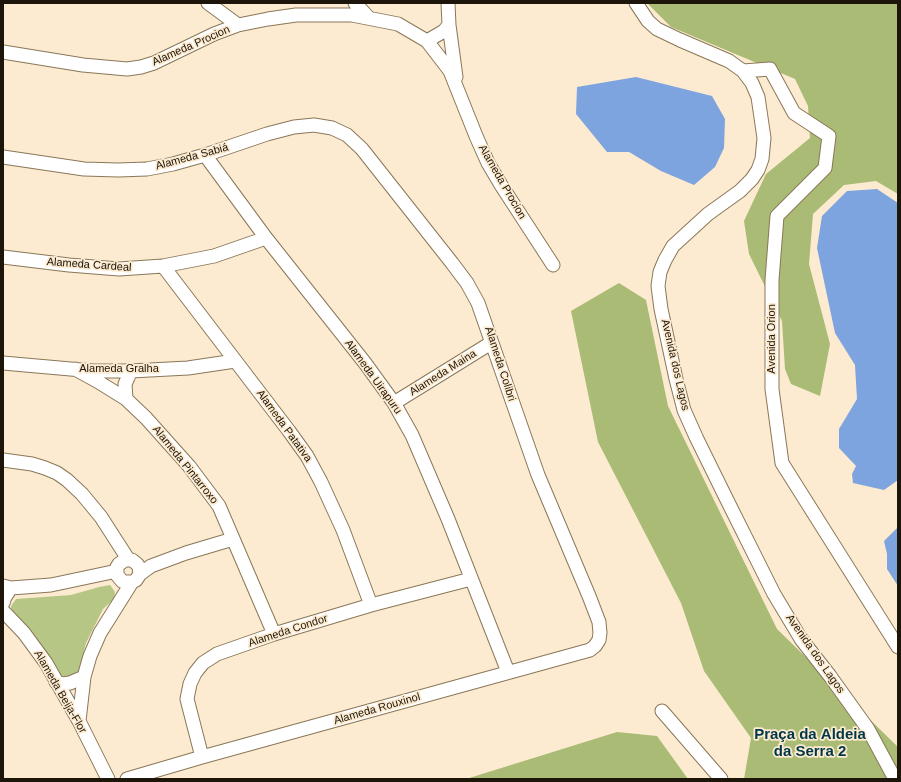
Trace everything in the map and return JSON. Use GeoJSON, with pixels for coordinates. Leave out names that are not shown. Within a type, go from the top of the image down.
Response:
{"type":"FeatureCollection","features":[{"type":"Feature","properties":{"kind":"street"},"geometry":{"type":"LineString","coordinates":[[355,3],[368,17]]}},
{"type":"Feature","properties":{"kind":"street"},"geometry":{"type":"LineString","coordinates":[[448,3],[449,25],[458,89]]}},
{"type":"Feature","properties":{"kind":"street","name":"Avenida dos Lagos"},"geometry":{"type":"LineString","coordinates":[[636,3],[648,21],[657,28],[680,40],[729,61],[743,71],[752,83],[758,97],[764,138],[762,159],[758,170],[752,179],[740,191],[708,214],[673,246],[660,272],[658,286],[661,309],[684,410],[774,594],[801,639],[868,729],[895,779]]}},
{"type":"Feature","properties":{"kind":"street"},"geometry":{"type":"LineString","coordinates":[[210,4],[238,25]]}},
{"type":"Feature","properties":{"kind":"street"},"geometry":{"type":"LineString","coordinates":[[210,4],[215,20],[214,34]]}},
{"type":"Feature","properties":{"kind":"street","name":"Alameda Procion"},"geometry":{"type":"LineString","coordinates":[[3,52],[83,65],[127,69],[154,63],[214,34],[238,25],[268,18],[352,15],[398,24],[427,41],[450,71],[488,163],[553,265]]}},
{"type":"Feature","properties":{"kind":"street"},"geometry":{"type":"LineString","coordinates":[[427,41],[444,31],[449,25]]}},
{"type":"Feature","properties":{"kind":"street","name":"Avenida Orion"},"geometry":{"type":"LineString","coordinates":[[743,71],[770,69],[794,113],[829,136],[825,168],[777,216],[772,280],[772,389],[782,463],[898,647]]}},
{"type":"Feature","properties":{"kind":"street","name":"Alameda Sabiá"},"geometry":{"type":"LineString","coordinates":[[3,157],[84,169],[147,169],[173,164],[205,155],[267,134],[294,127],[314,125],[332,128]]}},
{"type":"Feature","properties":{"kind":"street","name":"Alameda Colibri"},"geometry":{"type":"LineString","coordinates":[[332,128],[347,135],[362,149],[452,263],[467,283],[478,303],[538,475],[590,596],[599,622],[599,640]]}},
{"type":"Feature","properties":{"kind":"street","name":"Alameda Uirapuru"},"geometry":{"type":"LineString","coordinates":[[205,155],[266,238],[365,363],[394,403],[412,435],[448,519],[508,672]]}},
{"type":"Feature","properties":{"kind":"street","name":"Alameda Cardeal"},"geometry":{"type":"LineString","coordinates":[[3,257],[68,265],[119,269],[164,266],[214,256],[266,238]]}},
{"type":"Feature","properties":{"kind":"street","name":"Alameda Patativa"},"geometry":{"type":"LineString","coordinates":[[164,266],[307,456],[322,482],[343,530],[371,605]]}},
{"type":"Feature","properties":{"kind":"street","name":"Alameda Maina"},"geometry":{"type":"LineString","coordinates":[[394,403],[492,343]]}},
{"type":"Feature","properties":{"kind":"street","name":"Alameda Gralha"},"geometry":{"type":"LineString","coordinates":[[3,363],[75,369],[131,371],[188,368],[235,361]]}},
{"type":"Feature","properties":{"kind":"street","name":"Alameda Pintarroxo"},"geometry":{"type":"LineString","coordinates":[[75,369],[98,381],[126,399],[146,418],[189,466],[219,506],[274,634]]}},
{"type":"Feature","properties":{"kind":"street"},"geometry":{"type":"LineString","coordinates":[[126,399],[125,384],[131,371]]}},
{"type":"Feature","properties":{"kind":"street"},"geometry":{"type":"LineString","coordinates":[[3,460],[32,464],[45,468],[67,480],[82,494],[101,517],[128,559],[138,564],[136,578],[100,633],[90,656],[84,678],[79,722]]}},
{"type":"Feature","properties":{"kind":"street"},"geometry":{"type":"LineString","coordinates":[[128,559],[119,564],[116,571],[117,575],[122,581],[129,583],[151,566],[186,553],[233,539]]}},
{"type":"Feature","properties":{"kind":"street"},"geometry":{"type":"LineString","coordinates":[[3,602],[7,587],[51,586],[116,571]]}},
{"type":"Feature","properties":{"kind":"street","name":"Alameda Condor"},"geometry":{"type":"LineString","coordinates":[[202,757],[187,699],[194,673],[203,663],[217,654],[274,634],[371,605],[471,579]]}},
{"type":"Feature","properties":{"kind":"street","name":"Alameda Beija-Flor"},"geometry":{"type":"LineString","coordinates":[[3,611],[24,633],[46,663],[79,722],[108,779]]}},
{"type":"Feature","properties":{"kind":"street","name":"Alameda Rouxinol"},"geometry":{"type":"LineString","coordinates":[[127,779],[148,776],[202,757],[590,650],[596,646],[599,640]]}},
{"type":"Feature","properties":{"kind":"street"},"geometry":{"type":"LineString","coordinates":[[56,682],[62,684],[70,683],[84,678]]}},
{"type":"Feature","properties":{"kind":"street"},"geometry":{"type":"LineString","coordinates":[[662,711],[721,779]]}},
{"type":"Feature","properties":{"kind":"green space"},"geometry":{"type":"Polygon","coordinates":[[[647,3],[898,3],[898,194],[876,181],[844,185],[813,214],[809,264],[830,344],[820,396],[791,384],[785,369],[782,321],[749,254],[744,221],[766,174],[810,138],[808,106],[795,79],[671,27],[647,3]]]}},
{"type":"Feature","properties":{"kind":"green space"},"geometry":{"type":"Polygon","coordinates":[[[619,283],[646,300],[668,406],[777,629],[898,747],[898,779],[744,779],[751,738],[704,671],[681,603],[598,442],[571,311],[619,283]]]}},
{"type":"Feature","properties":{"kind":"green space"},"geometry":{"type":"Polygon","coordinates":[[[110,585],[115,592],[114,599],[103,609],[86,643],[79,671],[69,677],[60,676],[33,633],[12,615],[11,606],[16,599],[71,595],[110,585]]]}},
{"type":"Feature","properties":{"kind":"green space"},"geometry":{"type":"Polygon","coordinates":[[[617,732],[657,736],[688,779],[466,779],[617,732]]]}},
{"type":"Feature","properties":{"kind":"water"},"geometry":{"type":"Polygon","coordinates":[[[636,77],[712,96],[725,119],[724,148],[715,167],[694,185],[661,171],[629,152],[607,152],[576,114],[577,87],[636,77]]]}},
{"type":"Feature","properties":{"kind":"water"},"geometry":{"type":"Polygon","coordinates":[[[877,189],[898,203],[898,480],[884,490],[853,483],[852,474],[856,466],[839,448],[839,429],[857,399],[855,365],[835,333],[817,248],[822,216],[847,191],[877,189]]]}},
{"type":"Feature","properties":{"kind":"water"},"geometry":{"type":"Polygon","coordinates":[[[898,527],[898,586],[887,569],[887,554],[884,541],[898,527]]]}},
{"type":"Feature","properties":{"kind":"district","name":"Praça da Aldeia da Serra 2"},"geometry":{"type":"Point","coordinates":[810,744]}}]}
